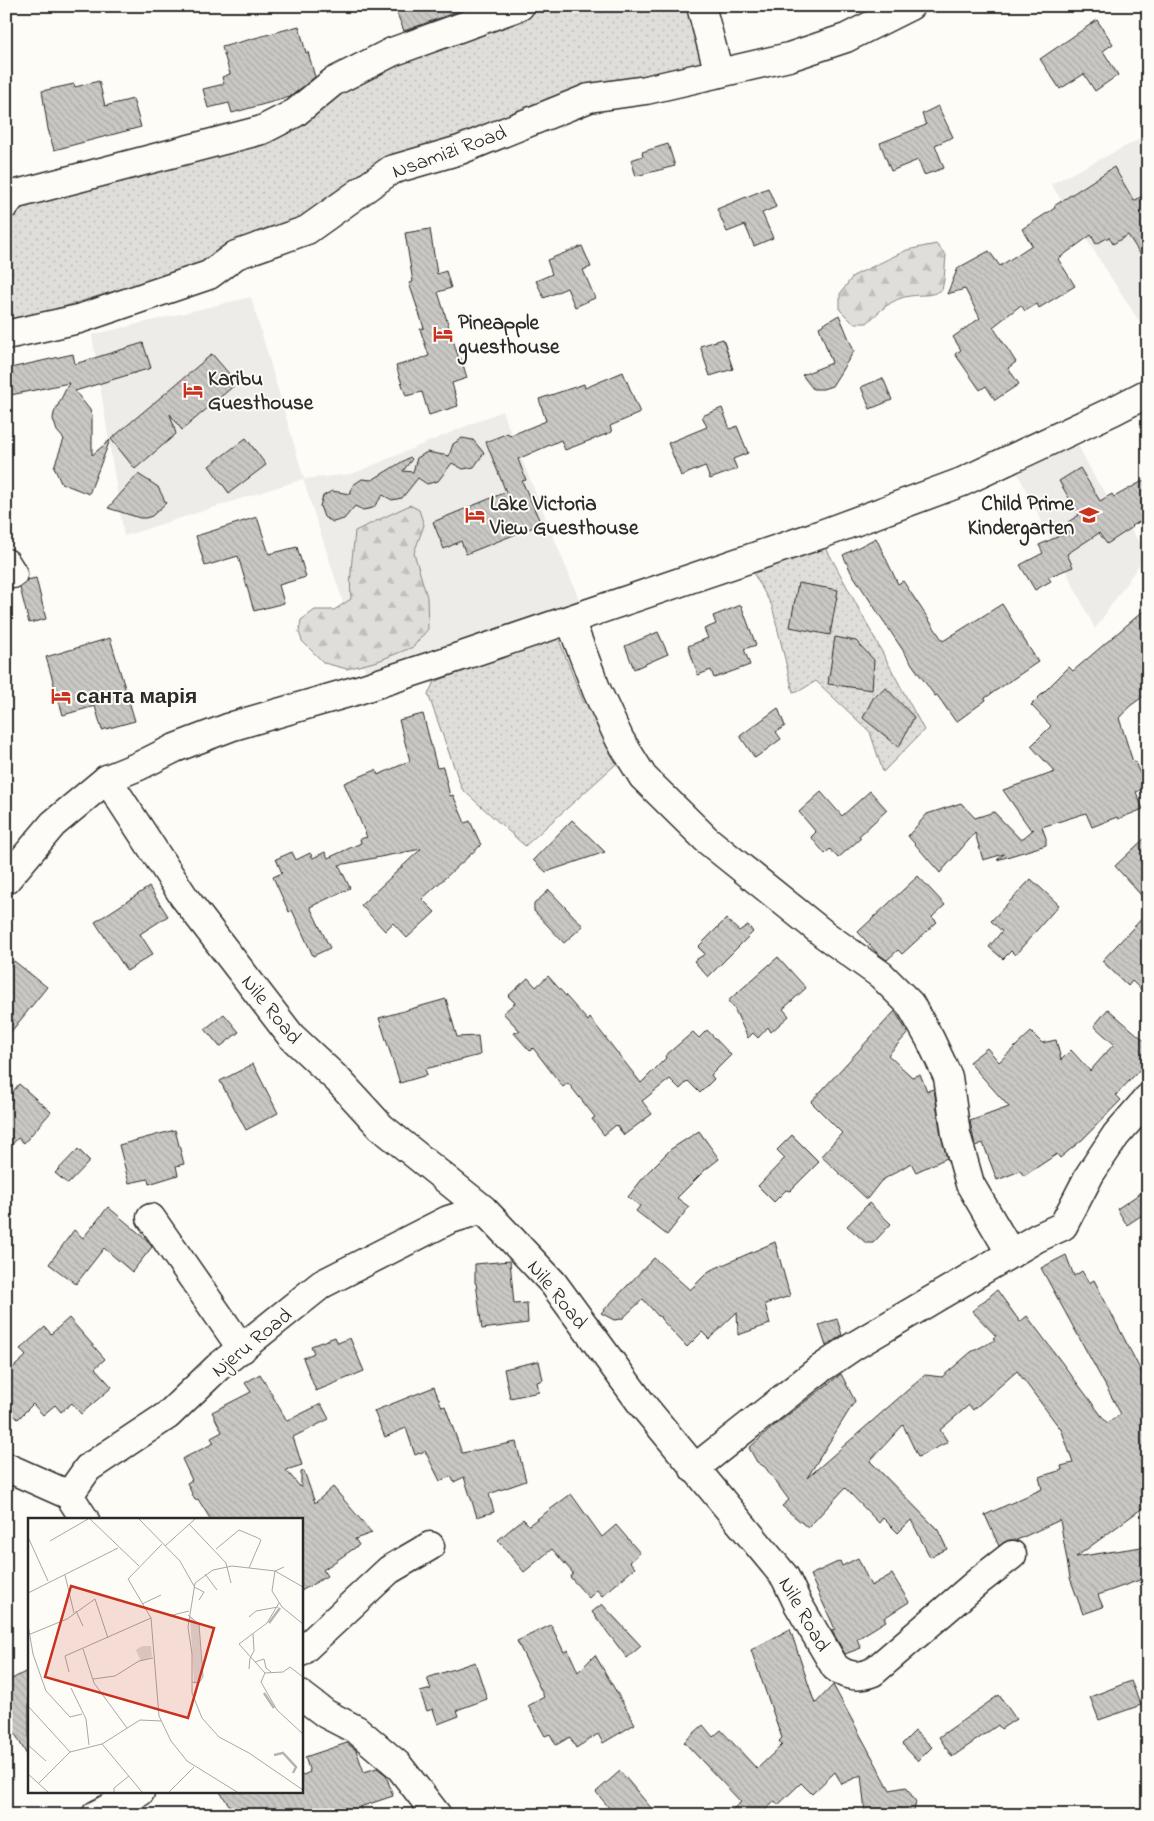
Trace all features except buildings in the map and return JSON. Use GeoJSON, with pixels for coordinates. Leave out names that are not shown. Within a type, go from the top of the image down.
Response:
{"type":"FeatureCollection","features":[{"type":"Feature","properties":{"kind":"street"},"geometry":{"type":"LineString","coordinates":[[6,204],[13,195],[262,130],[294,113],[333,82],[392,52],[520,6]]}},
{"type":"Feature","properties":{"kind":"street"},"geometry":{"type":"LineString","coordinates":[[701,6],[719,73]]}},
{"type":"Feature","properties":{"kind":"street","name":"Nsamizi Road"},"geometry":{"type":"LineString","coordinates":[[6,335],[79,319],[209,275],[236,254],[307,230],[391,170],[460,150],[589,98],[646,90],[789,57],[846,38],[910,6]]}},
{"type":"Feature","properties":{"kind":"street"},"geometry":{"type":"LineString","coordinates":[[6,880],[53,824],[107,779],[139,766],[174,748],[233,726],[358,690],[570,620],[819,535],[962,482],[1148,393]]}},
{"type":"Feature","properties":{"kind":"street"},"geometry":{"type":"LineString","coordinates":[[570,620],[597,691],[620,740],[643,777],[707,840],[825,936],[881,975],[910,1004],[930,1039],[948,1078],[956,1134],[970,1184],[1011,1254]]}},
{"type":"Feature","properties":{"kind":"street","name":"Nile Road"},"geometry":{"type":"LineString","coordinates":[[107,779],[184,896],[291,1036],[338,1080],[380,1127],[483,1209],[553,1283],[641,1403],[785,1577],[798,1604],[836,1667],[843,1673],[852,1676],[863,1676],[873,1672],[1012,1555]]}},
{"type":"Feature","properties":{"kind":"street"},"geometry":{"type":"LineString","coordinates":[[694,1469],[820,1369],[854,1346],[1011,1254],[1063,1226],[1090,1174],[1116,1135],[1148,1098]]}},
{"type":"Feature","properties":{"kind":"street","name":"Njeru Road"},"geometry":{"type":"LineString","coordinates":[[68,1495],[88,1468],[168,1415],[218,1367],[242,1350],[322,1284],[448,1220],[483,1209]]}},
{"type":"Feature","properties":{"kind":"street"},"geometry":{"type":"LineString","coordinates":[[151,1218],[242,1350]]}},
{"type":"Feature","properties":{"kind":"street"},"geometry":{"type":"LineString","coordinates":[[6,1467],[68,1495],[84,1518]]}},
{"type":"Feature","properties":{"kind":"street"},"geometry":{"type":"LineString","coordinates":[[302,1651],[389,1570],[430,1546]]}},
{"type":"Feature","properties":{"kind":"street"},"geometry":{"type":"LineString","coordinates":[[302,1696],[326,1714],[357,1730],[398,1765],[437,1815]]}},
{"type":"Feature","properties":{"kind":"street"},"geometry":{"type":"LineString","coordinates":[[96,1815],[136,1794]]}},
{"type":"Feature","properties":{"kind":"shaded area"},"geometry":{"type":"Polygon","coordinates":[[[1148,135],[1148,335],[1051,184],[1148,135]]]}},
{"type":"Feature","properties":{"kind":"shaded area"},"geometry":{"type":"Polygon","coordinates":[[[251,297],[304,479],[352,474],[502,411],[581,604],[367,676],[303,479],[124,536],[92,335],[251,297]]]}},
{"type":"Feature","properties":{"kind":"shaded area"},"geometry":{"type":"Polygon","coordinates":[[[1077,443],[1095,478],[1147,553],[1095,629],[1018,474],[1077,443]]]}},
{"type":"Feature","properties":{"kind":"green space"},"geometry":{"type":"Polygon","coordinates":[[[540,6],[686,6],[711,31],[729,55],[597,91],[225,257],[27,318],[6,322],[6,193],[298,114],[365,77],[540,6]]]}},
{"type":"Feature","properties":{"kind":"green space"},"geometry":{"type":"Polygon","coordinates":[[[936,244],[946,255],[942,290],[930,294],[898,299],[867,323],[853,323],[840,310],[840,294],[853,276],[907,250],[936,244]]]}},
{"type":"Feature","properties":{"kind":"green space"},"geometry":{"type":"Polygon","coordinates":[[[410,505],[419,510],[424,525],[414,553],[427,597],[428,629],[413,647],[378,661],[347,669],[324,663],[302,641],[299,632],[301,620],[315,610],[334,610],[351,599],[351,573],[355,531],[410,505]]]}},
{"type":"Feature","properties":{"kind":"green space"},"geometry":{"type":"Polygon","coordinates":[[[826,548],[924,730],[883,772],[870,732],[816,681],[801,690],[793,692],[772,606],[750,567],[826,548]]]}},
{"type":"Feature","properties":{"kind":"green space"},"geometry":{"type":"Polygon","coordinates":[[[557,635],[583,701],[636,746],[525,846],[462,789],[428,694],[434,682],[557,635]]]}},
{"type":"Feature","properties":{"kind":"place","name":"Pineapple guesthouse"},"geometry":{"type":"Point","coordinates":[443,334]}},
{"type":"Feature","properties":{"kind":"place","name":"Karibu Guesthouse"},"geometry":{"type":"Point","coordinates":[193,390]}},
{"type":"Feature","properties":{"kind":"place","name":"Lake Victoria View Guesthouse"},"geometry":{"type":"Point","coordinates":[475,515]}},
{"type":"Feature","properties":{"kind":"place","name":"Child Prime Kindergarten"},"geometry":{"type":"Point","coordinates":[1089,515]}},
{"type":"Feature","properties":{"kind":"place","name":"санта марія"},"geometry":{"type":"Point","coordinates":[61,696]}}]}
